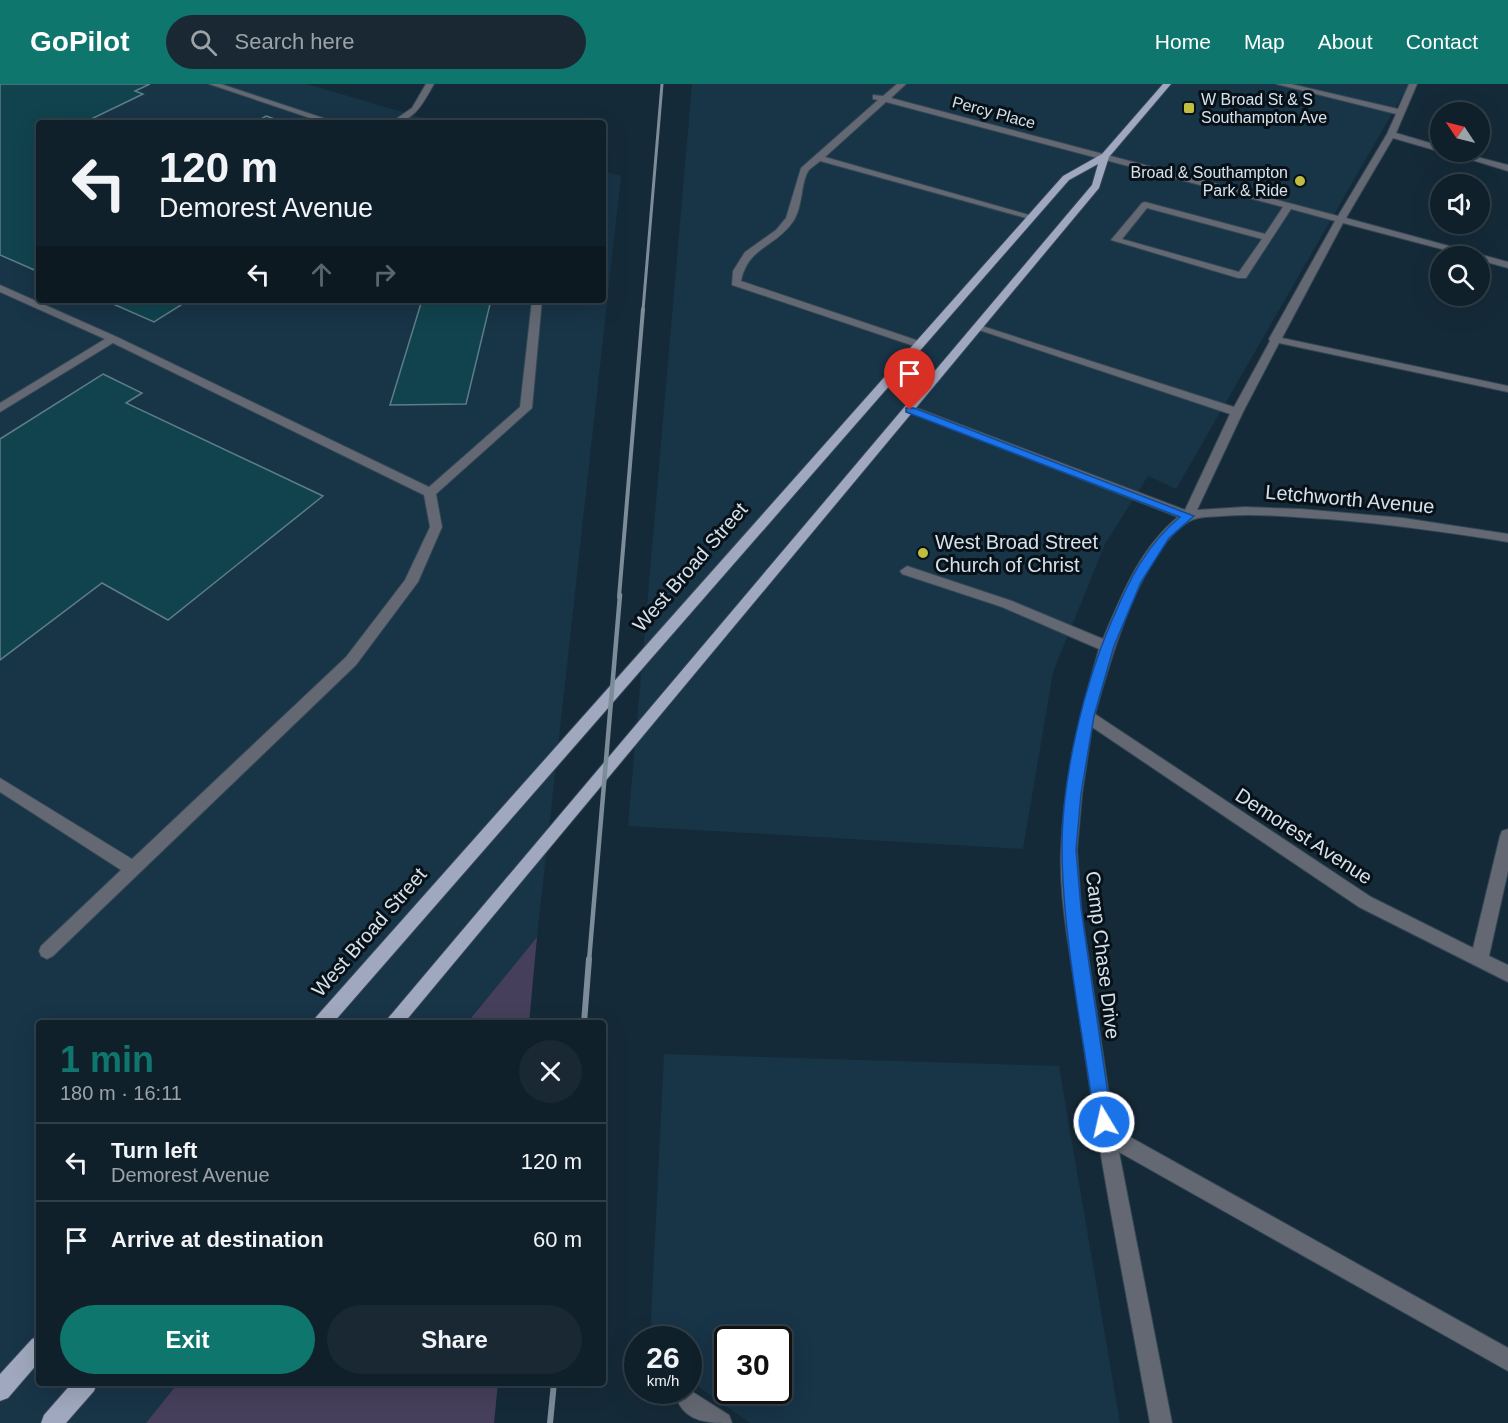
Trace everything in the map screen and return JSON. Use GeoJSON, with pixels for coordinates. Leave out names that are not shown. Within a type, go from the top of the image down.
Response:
{"type":"FeatureCollection","features":[{"type":"Feature","properties":{"kind":"main road","name":"West Broad Street"},"geometry":{"type":"LineString","coordinates":[[325,1020],[1030,218],[1066,178],[1105,156],[1167,84]]}},
{"type":"Feature","properties":{"kind":"main road","name":"West Broad Street"},"geometry":{"type":"LineString","coordinates":[[396,1020],[1096,186],[1105,156]]}},
{"type":"Feature","properties":{"kind":"main road"},"geometry":{"type":"LineString","coordinates":[[0,1390],[36,1349]]}},
{"type":"Feature","properties":{"kind":"main road"},"geometry":{"type":"LineString","coordinates":[[52,1423],[83,1386]]}},
{"type":"Feature","properties":{"kind":"street"},"geometry":{"type":"LineString","coordinates":[[213,84],[325,120]]}},
{"type":"Feature","properties":{"kind":"street"},"geometry":{"type":"LineString","coordinates":[[399,120],[415,110],[430,84]]}},
{"type":"Feature","properties":{"kind":"street"},"geometry":{"type":"LineString","coordinates":[[902,84],[881,98],[820,158],[804,170],[798,204],[786,224],[752,249],[737,268],[736,283],[918,344]]}},
{"type":"Feature","properties":{"kind":"street"},"geometry":{"type":"LineString","coordinates":[[1280,84],[1399,112]]}},
{"type":"Feature","properties":{"kind":"street"},"geometry":{"type":"LineString","coordinates":[[910,410],[1188,516],[1274,339],[1340,220],[1391,135],[1413,84]]}},
{"type":"Feature","properties":{"kind":"street","name":"Percy Place"},"geometry":{"type":"LineString","coordinates":[[881,98],[1437,246]]}},
{"type":"Feature","properties":{"kind":"street"},"geometry":{"type":"LineString","coordinates":[[1391,135],[1430,145]]}},
{"type":"Feature","properties":{"kind":"street"},"geometry":{"type":"LineString","coordinates":[[820,158],[1030,218]]}},
{"type":"Feature","properties":{"kind":"street"},"geometry":{"type":"LineString","coordinates":[[1486,162],[1508,168]]}},
{"type":"Feature","properties":{"kind":"street"},"geometry":{"type":"LineString","coordinates":[[1266,237],[1145,205],[1116,240],[1242,276],[1289,205]]}},
{"type":"Feature","properties":{"kind":"street","name":"Percy Place"},"geometry":{"type":"LineString","coordinates":[[1490,260],[1508,265]]}},
{"type":"Feature","properties":{"kind":"street"},"geometry":{"type":"LineString","coordinates":[[0,288],[113,339],[430,493]]}},
{"type":"Feature","properties":{"kind":"street"},"geometry":{"type":"LineString","coordinates":[[430,493],[525,408],[537,303]]}},
{"type":"Feature","properties":{"kind":"street"},"geometry":{"type":"LineString","coordinates":[[978,328],[1237,412]]}},
{"type":"Feature","properties":{"kind":"street"},"geometry":{"type":"LineString","coordinates":[[0,408],[113,339]]}},
{"type":"Feature","properties":{"kind":"street"},"geometry":{"type":"LineString","coordinates":[[1274,339],[1508,389]]}},
{"type":"Feature","properties":{"kind":"street"},"geometry":{"type":"LineString","coordinates":[[47,951],[351,662],[411,582],[436,527],[430,493]]}},
{"type":"Feature","properties":{"kind":"street","name":"Letchworth Avenue"},"geometry":{"type":"LineString","coordinates":[[1188,516],[1222,510],[1268,510],[1409,522],[1508,538]]}},
{"type":"Feature","properties":{"kind":"street","name":"Camp Chase Drive"},"geometry":{"type":"LineString","coordinates":[[1161,1423],[1106,1134],[1073,908],[1069,850],[1074,794],[1087,716],[1107,646],[1135,581],[1165,535],[1188,516]]}},
{"type":"Feature","properties":{"kind":"street"},"geometry":{"type":"LineString","coordinates":[[907,571],[1007,604],[1107,646]]}},
{"type":"Feature","properties":{"kind":"street","name":"Demorest Avenue"},"geometry":{"type":"LineString","coordinates":[[1087,716],[1365,902],[1508,974]]}},
{"type":"Feature","properties":{"kind":"street"},"geometry":{"type":"LineString","coordinates":[[0,784],[134,869]]}},
{"type":"Feature","properties":{"kind":"street"},"geometry":{"type":"LineString","coordinates":[[1479,960],[1508,836]]}},
{"type":"Feature","properties":{"kind":"street"},"geometry":{"type":"LineString","coordinates":[[1106,1134],[1508,1360]]}},
{"type":"Feature","properties":{"kind":"street"},"geometry":{"type":"LineString","coordinates":[[694,1404],[721,1423]]}},
{"type":"Feature","properties":{"kind":"shaded area"},"geometry":{"type":"Polygon","coordinates":[[[0,84],[307,84],[430,120],[36,120],[36,303],[606,303],[606,172],[621,176],[537,937],[469,1020],[36,1020],[36,1386],[176,1386],[146,1423],[0,1423],[0,84]]]}},
{"type":"Feature","properties":{"kind":"shaded area"},"geometry":{"type":"Polygon","coordinates":[[[692,84],[1409,84],[1176,489],[1148,476],[1105,544],[1053,672],[1023,849],[628,826],[692,84]]]}},
{"type":"Feature","properties":{"kind":"shaded area"},"geometry":{"type":"Polygon","coordinates":[[[537,937],[529,1020],[469,1020],[537,937]]]}},
{"type":"Feature","properties":{"kind":"shaded area"},"geometry":{"type":"Polygon","coordinates":[[[664,1054],[1059,1066],[1120,1423],[750,1423],[723,1404],[792,1404],[792,1326],[714,1326],[714,1398],[702,1389],[702,1326],[651,1326],[664,1054]]]}},
{"type":"Feature","properties":{"kind":"shaded area"},"geometry":{"type":"Polygon","coordinates":[[[176,1386],[498,1386],[494,1423],[146,1423],[176,1386]]]}},
{"type":"Feature","properties":{"kind":"building"},"geometry":{"type":"Polygon","coordinates":[[[0,84],[150,84],[135,91],[143,94],[89,120],[36,120],[36,271],[0,255],[0,84]]]}},
{"type":"Feature","properties":{"kind":"building"},"geometry":{"type":"Polygon","coordinates":[[[266,116],[277,120],[259,120],[266,116]]]}},
{"type":"Feature","properties":{"kind":"building"},"geometry":{"type":"Polygon","coordinates":[[[111,303],[184,303],[154,322],[111,303]]]}},
{"type":"Feature","properties":{"kind":"building"},"geometry":{"type":"Polygon","coordinates":[[[421,303],[490,303],[466,404],[390,405],[421,303]]]}},
{"type":"Feature","properties":{"kind":"building"},"geometry":{"type":"Polygon","coordinates":[[[103,374],[142,393],[126,403],[323,496],[168,620],[102,583],[0,660],[0,439],[103,374]]]}},
{"type":"Feature","properties":{"kind":"railway"},"geometry":{"type":"LineString","coordinates":[[643,310],[662,84]]}},
{"type":"Feature","properties":{"kind":"railway"},"geometry":{"type":"LineString","coordinates":[[619,597],[643,309]]}},
{"type":"Feature","properties":{"kind":"railway"},"geometry":{"type":"LineString","coordinates":[[589,961],[620,595]]}},
{"type":"Feature","properties":{"kind":"railway"},"geometry":{"type":"LineString","coordinates":[[584,1020],[589,959]]}},
{"type":"Feature","properties":{"kind":"railway"},"geometry":{"type":"LineString","coordinates":[[550,1423],[554,1386]]}},
{"type":"Feature","properties":{"kind":"place","name":"W Broad St & S Southampton Ave"},"geometry":{"type":"Point","coordinates":[1189,108]}},
{"type":"Feature","properties":{"kind":"place","name":"Broad & Southampton Park & Ride"},"geometry":{"type":"Point","coordinates":[1300,181]}},
{"type":"Feature","properties":{"kind":"place","name":"West Broad Street Church of Christ"},"geometry":{"type":"Point","coordinates":[923,553]}},
{"type":"Feature","properties":{"kind":"route"},"geometry":{"type":"LineString","coordinates":[[910,410],[1188,516],[1165,535],[1135,581],[1107,646],[1087,716],[1074,794],[1069,850],[1073,908],[1104,1122]]}}]}
